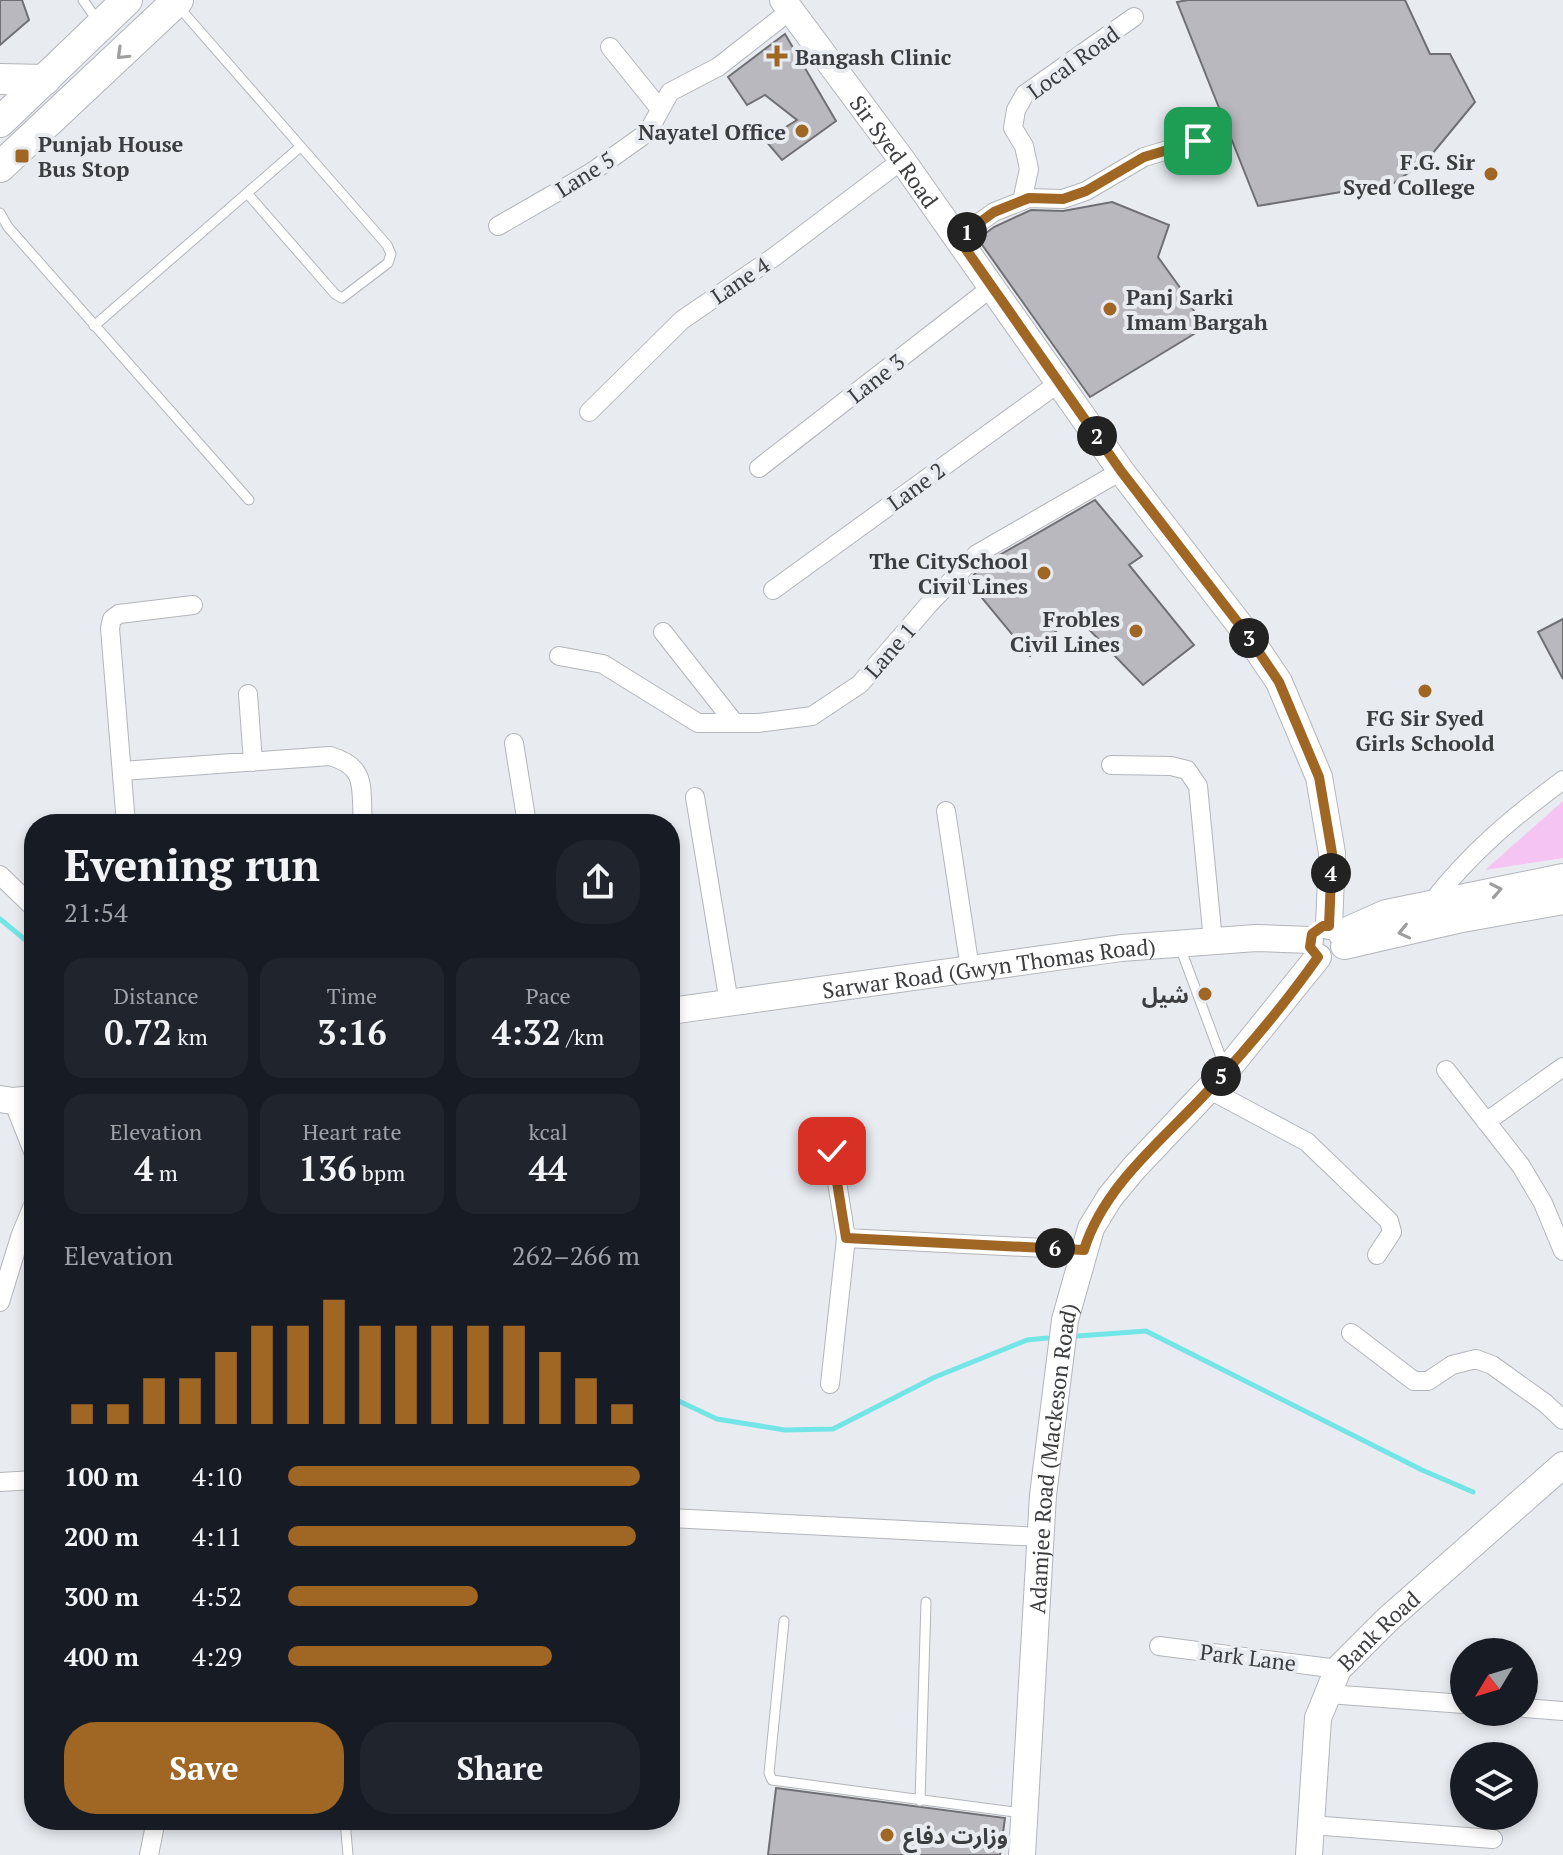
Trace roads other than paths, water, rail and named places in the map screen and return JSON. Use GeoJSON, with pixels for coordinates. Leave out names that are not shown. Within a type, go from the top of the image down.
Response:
{"type":"FeatureCollection","features":[{"type":"Feature","properties":{"kind":"main road"},"geometry":{"type":"LineString","coordinates":[[0,122],[127,0]]}},
{"type":"Feature","properties":{"kind":"main road"},"geometry":{"type":"LineString","coordinates":[[0,167],[177,2]]}},
{"type":"Feature","properties":{"kind":"main road"},"geometry":{"type":"LineString","coordinates":[[0,79],[45,80]]}},
{"type":"Feature","properties":{"kind":"street","name":"Lane 5"},"geometry":{"type":"LineString","coordinates":[[498,226],[592,172],[648,132],[670,92],[718,67],[787,5]]}},
{"type":"Feature","properties":{"kind":"street","name":"Sir Syed Road"},"geometry":{"type":"LineString","coordinates":[[787,5],[958,238],[1121,471],[1246,633],[1279,682],[1319,777],[1332,853],[1328,940]]}},
{"type":"Feature","properties":{"kind":"street","name":"Local Road"},"geometry":{"type":"LineString","coordinates":[[1022,201],[1029,169],[1024,146],[1013,128],[1016,110],[1025,94],[1134,17]]}},
{"type":"Feature","properties":{"kind":"street"},"geometry":{"type":"LineString","coordinates":[[610,47],[660,109]]}},
{"type":"Feature","properties":{"kind":"street"},"geometry":{"type":"LineString","coordinates":[[958,238],[994,212],[1029,198],[1063,199],[1086,191],[1144,157],[1198,141]]}},
{"type":"Feature","properties":{"kind":"street","name":"Lane 4"},"geometry":{"type":"LineString","coordinates":[[589,412],[682,320],[774,257],[902,160]]}},
{"type":"Feature","properties":{"kind":"street","name":"Lane 3"},"geometry":{"type":"LineString","coordinates":[[759,468],[992,287]]}},
{"type":"Feature","properties":{"kind":"street","name":"Lane 2"},"geometry":{"type":"LineString","coordinates":[[773,590],[1060,382]]}},
{"type":"Feature","properties":{"kind":"street","name":"Lane 1"},"geometry":{"type":"LineString","coordinates":[[559,656],[603,664],[698,723],[758,723],[812,716],[860,684],[977,554],[1121,471]]}},
{"type":"Feature","properties":{"kind":"street"},"geometry":{"type":"LineString","coordinates":[[125,814],[110,628],[112,619],[119,614],[193,605]]}},
{"type":"Feature","properties":{"kind":"street"},"geometry":{"type":"LineString","coordinates":[[663,632],[733,721]]}},
{"type":"Feature","properties":{"kind":"street"},"geometry":{"type":"LineString","coordinates":[[248,694],[253,762]]}},
{"type":"Feature","properties":{"kind":"street"},"geometry":{"type":"LineString","coordinates":[[514,743],[525,814]]}},
{"type":"Feature","properties":{"kind":"street"},"geometry":{"type":"LineString","coordinates":[[122,771],[330,756],[347,761],[355,768],[360,779],[362,814]]}},
{"type":"Feature","properties":{"kind":"street"},"geometry":{"type":"LineString","coordinates":[[1111,765],[1171,766],[1187,770],[1198,786],[1213,941]]}},
{"type":"Feature","properties":{"kind":"street"},"geometry":{"type":"LineString","coordinates":[[1432,902],[1460,866],[1492,835],[1563,780]]}},
{"type":"Feature","properties":{"kind":"street"},"geometry":{"type":"LineString","coordinates":[[695,797],[729,1003]]}},
{"type":"Feature","properties":{"kind":"street"},"geometry":{"type":"LineString","coordinates":[[946,811],[970,969]]}},
{"type":"Feature","properties":{"kind":"street"},"geometry":{"type":"LineString","coordinates":[[0,875],[24,898]]}},
{"type":"Feature","properties":{"kind":"street","name":"Sarwar Road (Gwyn Thomas Road)"},"geometry":{"type":"LineString","coordinates":[[1328,940],[1386,913],[1563,877]]}},
{"type":"Feature","properties":{"kind":"street","name":"Sarwar Road (Gwyn Thomas Road)"},"geometry":{"type":"LineString","coordinates":[[680,1010],[1178,942],[1256,938],[1328,940],[1563,901]]}},
{"type":"Feature","properties":{"kind":"street","name":"Adamjee Road (Mackeson Road)"},"geometry":{"type":"LineString","coordinates":[[1022,1855],[1043,1495],[1065,1320],[1091,1228],[1110,1197],[1218,1081],[1328,940]]}},
{"type":"Feature","properties":{"kind":"street"},"geometry":{"type":"LineString","coordinates":[[1486,1122],[1563,1067]]}},
{"type":"Feature","properties":{"kind":"street"},"geometry":{"type":"LineString","coordinates":[[1446,1070],[1521,1166],[1543,1203],[1563,1251]]}},
{"type":"Feature","properties":{"kind":"street"},"geometry":{"type":"LineString","coordinates":[[1218,1081],[1307,1142],[1389,1221],[1392,1232],[1377,1255]]}},
{"type":"Feature","properties":{"kind":"street"},"geometry":{"type":"LineString","coordinates":[[16,1099],[24,1123]]}},
{"type":"Feature","properties":{"kind":"street"},"geometry":{"type":"LineString","coordinates":[[830,1384],[846,1238],[832,1151]]}},
{"type":"Feature","properties":{"kind":"street"},"geometry":{"type":"LineString","coordinates":[[0,1302],[24,1227]]}},
{"type":"Feature","properties":{"kind":"street"},"geometry":{"type":"LineString","coordinates":[[846,1238],[1084,1250]]}},
{"type":"Feature","properties":{"kind":"street"},"geometry":{"type":"LineString","coordinates":[[1351,1333],[1414,1381],[1428,1381],[1452,1365],[1476,1359],[1492,1365],[1545,1403],[1563,1420]]}},
{"type":"Feature","properties":{"kind":"street","name":"Bank Road"},"geometry":{"type":"LineString","coordinates":[[1309,1855],[1318,1718],[1338,1669],[1388,1619],[1563,1465]]}},
{"type":"Feature","properties":{"kind":"street"},"geometry":{"type":"LineString","coordinates":[[0,1482],[24,1481]]}},
{"type":"Feature","properties":{"kind":"street"},"geometry":{"type":"LineString","coordinates":[[680,1519],[1040,1537]]}},
{"type":"Feature","properties":{"kind":"street","name":"Park Lane"},"geometry":{"type":"LineString","coordinates":[[1159,1646],[1338,1669]]}},
{"type":"Feature","properties":{"kind":"street"},"geometry":{"type":"LineString","coordinates":[[1328,1694],[1450,1703]]}},
{"type":"Feature","properties":{"kind":"street"},"geometry":{"type":"LineString","coordinates":[[1538,1709],[1563,1711]]}},
{"type":"Feature","properties":{"kind":"street"},"geometry":{"type":"LineString","coordinates":[[1311,1825],[1493,1839]]}},
{"type":"Feature","properties":{"kind":"street"},"geometry":{"type":"LineString","coordinates":[[149,1855],[154,1830]]}},
{"type":"Feature","properties":{"kind":"lane"},"geometry":{"type":"LineString","coordinates":[[83,0],[101,25]]}},
{"type":"Feature","properties":{"kind":"lane"},"geometry":{"type":"LineString","coordinates":[[177,2],[387,245],[391,254],[388,263],[342,298],[335,294],[247,193]]}},
{"type":"Feature","properties":{"kind":"lane"},"geometry":{"type":"LineString","coordinates":[[94,326],[300,147]]}},
{"type":"Feature","properties":{"kind":"lane"},"geometry":{"type":"LineString","coordinates":[[0,213],[8,227],[249,500]]}},
{"type":"Feature","properties":{"kind":"lane"},"geometry":{"type":"LineString","coordinates":[[1178,942],[1218,1081]]}},
{"type":"Feature","properties":{"kind":"lane"},"geometry":{"type":"LineString","coordinates":[[920,1801],[926,1602]]}},
{"type":"Feature","properties":{"kind":"lane"},"geometry":{"type":"LineString","coordinates":[[784,1621],[769,1773],[772,1780],[1024,1813]]}},
{"type":"Feature","properties":{"kind":"lane"},"geometry":{"type":"LineString","coordinates":[[346,1830],[348,1855]]}},
{"type":"Feature","properties":{"kind":"waterway"},"geometry":{"type":"LineString","coordinates":[[0,919],[24,939]]}},
{"type":"Feature","properties":{"kind":"waterway"},"geometry":{"type":"LineString","coordinates":[[1078,1336],[1146,1331],[1422,1470],[1473,1492]]}},
{"type":"Feature","properties":{"kind":"waterway"},"geometry":{"type":"LineString","coordinates":[[680,1402],[717,1419],[785,1430],[833,1429],[935,1377],[1027,1340],[1047,1338]]}},
{"type":"Feature","properties":{"kind":"place","name":"Bangash Clinic"},"geometry":{"type":"Point","coordinates":[777,56]}},
{"type":"Feature","properties":{"kind":"place","name":"Nayatel Office"},"geometry":{"type":"Point","coordinates":[802,131]}},
{"type":"Feature","properties":{"kind":"place","name":"Punjab House Bus Stop"},"geometry":{"type":"Point","coordinates":[22,156]}},
{"type":"Feature","properties":{"kind":"place","name":"F.G. Sir Syed College"},"geometry":{"type":"Point","coordinates":[1491,174]}},
{"type":"Feature","properties":{"kind":"place","name":"Panj Sarki Imam Bargah"},"geometry":{"type":"Point","coordinates":[1110,309]}},
{"type":"Feature","properties":{"kind":"place","name":"The CitySchool Civil Lines"},"geometry":{"type":"Point","coordinates":[1044,573]}},
{"type":"Feature","properties":{"kind":"place","name":"Frobles Civil Lines"},"geometry":{"type":"Point","coordinates":[1136,631]}},
{"type":"Feature","properties":{"kind":"place","name":"FG Sir Syed Girls Schoold"},"geometry":{"type":"Point","coordinates":[1425,691]}},
{"type":"Feature","properties":{"kind":"place","name":"شیل"},"geometry":{"type":"Point","coordinates":[1205,994]}},
{"type":"Feature","properties":{"kind":"place","name":"وزارت دفاع"},"geometry":{"type":"Point","coordinates":[887,1835]}}]}
